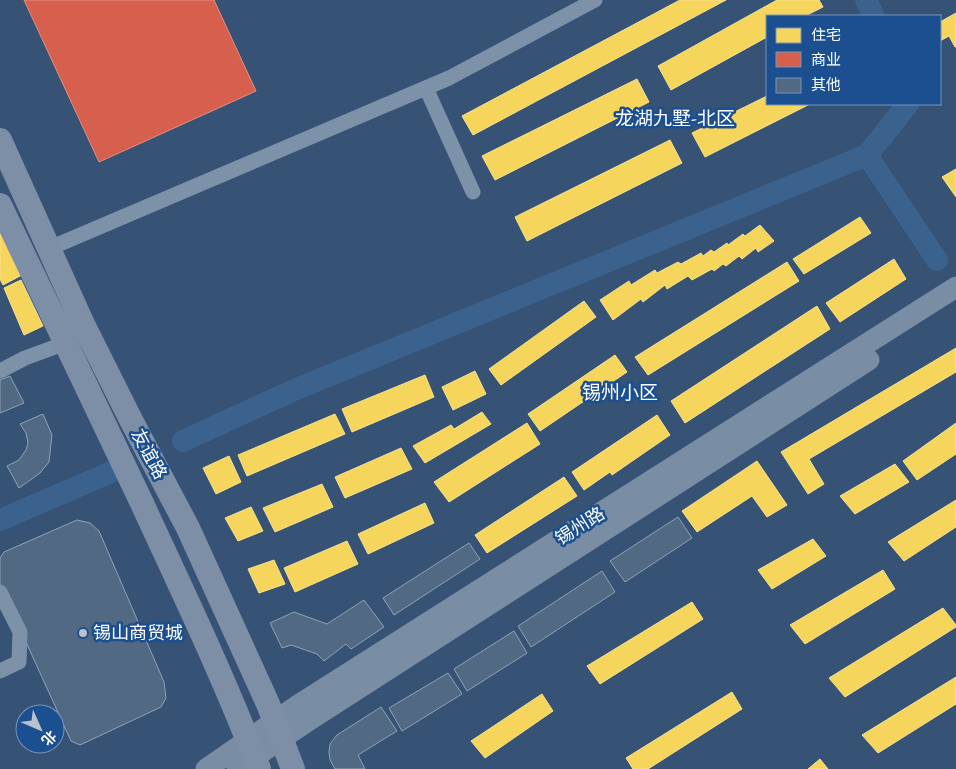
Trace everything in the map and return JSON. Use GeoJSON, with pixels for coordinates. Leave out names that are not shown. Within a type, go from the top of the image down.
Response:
{"type":"FeatureCollection","features":[{"type":"Feature","properties":{"kind":"main road","name":"友谊路"},"geometry":{"type":"LineString","coordinates":[[0,140],[82,322],[188,528],[268,704],[293,769]]}},
{"type":"Feature","properties":{"kind":"main road","name":"友谊路"},"geometry":{"type":"LineString","coordinates":[[0,205],[171,566],[250,759]]}},
{"type":"Feature","properties":{"kind":"street"},"geometry":{"type":"LineString","coordinates":[[50,248],[449,78],[595,0]]}},
{"type":"Feature","properties":{"kind":"street"},"geometry":{"type":"LineString","coordinates":[[426,88],[473,192]]}},
{"type":"Feature","properties":{"kind":"street","name":"锡州路"},"geometry":{"type":"LineString","coordinates":[[206,769],[250,759],[306,699],[956,287]]}},
{"type":"Feature","properties":{"kind":"street","name":"锡州路"},"geometry":{"type":"LineString","coordinates":[[277,730],[956,304]]}},
{"type":"Feature","properties":{"kind":"street"},"geometry":{"type":"LineString","coordinates":[[0,371],[25,358],[66,343]]}},
{"type":"Feature","properties":{"kind":"street"},"geometry":{"type":"LineString","coordinates":[[0,592],[20,632],[19,662],[0,672]]}},
{"type":"Feature","properties":{"kind":"building: 住宅"},"geometry":{"type":"Polygon","coordinates":[[[680,0],[726,0],[473,135],[462,116],[680,0]]]}},
{"type":"Feature","properties":{"kind":"building: 住宅"},"geometry":{"type":"Polygon","coordinates":[[[777,0],[819,0],[823,7],[807,15],[766,15],[766,38],[671,90],[658,66],[777,0]]]}},
{"type":"Feature","properties":{"kind":"building: 住宅"},"geometry":{"type":"Polygon","coordinates":[[[956,13],[956,47],[949,36],[941,40],[941,21],[956,13]]]}},
{"type":"Feature","properties":{"kind":"building: 住宅"},"geometry":{"type":"Polygon","coordinates":[[[637,79],[649,102],[495,180],[482,156],[637,79]]]}},
{"type":"Feature","properties":{"kind":"building: 住宅"},"geometry":{"type":"Polygon","coordinates":[[[766,96],[766,105],[808,105],[705,157],[692,133],[766,96]]]}},
{"type":"Feature","properties":{"kind":"building: 住宅"},"geometry":{"type":"Polygon","coordinates":[[[670,140],[682,163],[527,241],[515,217],[670,140]]]}},
{"type":"Feature","properties":{"kind":"building: 住宅"},"geometry":{"type":"Polygon","coordinates":[[[956,169],[956,197],[942,177],[956,169]]]}},
{"type":"Feature","properties":{"kind":"building: 住宅"},"geometry":{"type":"Polygon","coordinates":[[[860,217],[871,233],[804,274],[793,259],[860,217]]]}},
{"type":"Feature","properties":{"kind":"building: 住宅"},"geometry":{"type":"Polygon","coordinates":[[[760,225],[774,241],[758,252],[756,248],[742,259],[739,256],[726,266],[723,264],[714,271],[712,269],[692,280],[688,276],[667,289],[665,285],[643,302],[641,299],[613,320],[600,300],[629,281],[631,285],[655,270],[657,273],[678,262],[681,264],[701,253],[703,256],[711,250],[714,252],[743,234],[745,236],[760,225]]]}},
{"type":"Feature","properties":{"kind":"building: 住宅"},"geometry":{"type":"Polygon","coordinates":[[[0,229],[22,275],[3,285],[0,279],[0,229]]]}},
{"type":"Feature","properties":{"kind":"building: 住宅"},"geometry":{"type":"Polygon","coordinates":[[[894,259],[906,279],[840,322],[826,303],[894,259]]]}},
{"type":"Feature","properties":{"kind":"building: 住宅"},"geometry":{"type":"Polygon","coordinates":[[[787,262],[799,281],[648,375],[635,357],[787,262]]]}},
{"type":"Feature","properties":{"kind":"building: 住宅"},"geometry":{"type":"Polygon","coordinates":[[[21,280],[43,326],[24,335],[4,288],[21,280]]]}},
{"type":"Feature","properties":{"kind":"building: 住宅"},"geometry":{"type":"Polygon","coordinates":[[[584,301],[596,317],[501,385],[489,369],[584,301]]]}},
{"type":"Feature","properties":{"kind":"building: 住宅"},"geometry":{"type":"Polygon","coordinates":[[[817,306],[830,329],[685,423],[671,401],[817,306]]]}},
{"type":"Feature","properties":{"kind":"building: 住宅"},"geometry":{"type":"Polygon","coordinates":[[[956,348],[956,372],[809,459],[824,484],[808,494],[781,452],[956,348]]]}},
{"type":"Feature","properties":{"kind":"building: 住宅"},"geometry":{"type":"Polygon","coordinates":[[[615,355],[627,372],[540,431],[528,414],[615,355]]]}},
{"type":"Feature","properties":{"kind":"building: 住宅"},"geometry":{"type":"Polygon","coordinates":[[[475,371],[486,394],[453,410],[442,387],[475,371]]]}},
{"type":"Feature","properties":{"kind":"building: 住宅"},"geometry":{"type":"Polygon","coordinates":[[[425,375],[434,397],[352,432],[342,409],[425,375]]]}},
{"type":"Feature","properties":{"kind":"building: 住宅"},"geometry":{"type":"Polygon","coordinates":[[[482,412],[491,424],[425,463],[413,446],[451,425],[454,429],[482,412]]]}},
{"type":"Feature","properties":{"kind":"building: 住宅"},"geometry":{"type":"Polygon","coordinates":[[[335,414],[345,434],[247,476],[238,455],[335,414]]]}},
{"type":"Feature","properties":{"kind":"building: 住宅"},"geometry":{"type":"Polygon","coordinates":[[[657,415],[670,435],[612,475],[610,472],[584,490],[572,472],[657,415]]]}},
{"type":"Feature","properties":{"kind":"building: 住宅"},"geometry":{"type":"Polygon","coordinates":[[[527,423],[540,444],[449,502],[434,482],[527,423]]]}},
{"type":"Feature","properties":{"kind":"building: 住宅"},"geometry":{"type":"Polygon","coordinates":[[[956,423],[956,454],[917,480],[903,461],[956,423]]]}},
{"type":"Feature","properties":{"kind":"building: 住宅"},"geometry":{"type":"Polygon","coordinates":[[[401,448],[412,469],[345,498],[335,477],[401,448]]]}},
{"type":"Feature","properties":{"kind":"building: 住宅"},"geometry":{"type":"Polygon","coordinates":[[[229,456],[241,482],[216,494],[203,468],[229,456]]]}},
{"type":"Feature","properties":{"kind":"building: 住宅"},"geometry":{"type":"Polygon","coordinates":[[[757,461],[787,505],[767,517],[752,496],[697,532],[682,511],[757,461]]]}},
{"type":"Feature","properties":{"kind":"building: 住宅"},"geometry":{"type":"Polygon","coordinates":[[[895,464],[909,482],[855,514],[840,496],[895,464]]]}},
{"type":"Feature","properties":{"kind":"building: 住宅"},"geometry":{"type":"Polygon","coordinates":[[[564,477],[577,496],[487,553],[475,535],[564,477]]]}},
{"type":"Feature","properties":{"kind":"building: 住宅"},"geometry":{"type":"Polygon","coordinates":[[[322,484],[333,507],[275,532],[263,508],[322,484]]]}},
{"type":"Feature","properties":{"kind":"building: 住宅"},"geometry":{"type":"Polygon","coordinates":[[[956,500],[956,527],[904,561],[888,542],[956,500]]]}},
{"type":"Feature","properties":{"kind":"building: 住宅"},"geometry":{"type":"Polygon","coordinates":[[[425,503],[434,523],[368,554],[358,534],[425,503]]]}},
{"type":"Feature","properties":{"kind":"building: 住宅"},"geometry":{"type":"Polygon","coordinates":[[[251,507],[263,531],[238,541],[225,518],[251,507]]]}},
{"type":"Feature","properties":{"kind":"building: 住宅"},"geometry":{"type":"Polygon","coordinates":[[[813,539],[826,556],[772,589],[758,570],[813,539]]]}},
{"type":"Feature","properties":{"kind":"building: 住宅"},"geometry":{"type":"Polygon","coordinates":[[[347,541],[358,564],[295,592],[284,568],[347,541]]]}},
{"type":"Feature","properties":{"kind":"building: 住宅"},"geometry":{"type":"Polygon","coordinates":[[[274,560],[285,584],[259,593],[248,569],[274,560]]]}},
{"type":"Feature","properties":{"kind":"building: 住宅"},"geometry":{"type":"Polygon","coordinates":[[[883,570],[895,589],[805,644],[790,625],[883,570]]]}},
{"type":"Feature","properties":{"kind":"building: 住宅"},"geometry":{"type":"Polygon","coordinates":[[[692,602],[703,619],[600,684],[587,666],[692,602]]]}},
{"type":"Feature","properties":{"kind":"building: 住宅"},"geometry":{"type":"Polygon","coordinates":[[[943,608],[956,627],[845,697],[829,678],[943,608]]]}},
{"type":"Feature","properties":{"kind":"building: 住宅"},"geometry":{"type":"Polygon","coordinates":[[[956,677],[956,704],[878,753],[862,735],[956,677]]]}},
{"type":"Feature","properties":{"kind":"building: 住宅"},"geometry":{"type":"Polygon","coordinates":[[[732,692],[742,709],[648,769],[633,769],[626,758],[732,692]]]}},
{"type":"Feature","properties":{"kind":"building: 住宅"},"geometry":{"type":"Polygon","coordinates":[[[542,694],[553,711],[485,758],[471,741],[542,694]]]}},
{"type":"Feature","properties":{"kind":"building: 住宅"},"geometry":{"type":"Polygon","coordinates":[[[820,759],[828,769],[808,769],[820,759]]]}},
{"type":"Feature","properties":{"kind":"building: 商业"},"geometry":{"type":"Polygon","coordinates":[[[24,0],[214,0],[256,91],[99,162],[24,0]]]}},
{"type":"Feature","properties":{"kind":"building: 其他"},"geometry":{"type":"Polygon","coordinates":[[[10,376],[24,403],[0,413],[0,380],[10,376]]]}},
{"type":"Feature","properties":{"kind":"building: 其他"},"geometry":{"type":"Polygon","coordinates":[[[43,414],[52,435],[49,462],[40,473],[19,488],[7,466],[19,460],[26,450],[28,443],[26,433],[20,424],[43,414]]]}},
{"type":"Feature","properties":{"kind":"building: 其他"},"geometry":{"type":"Polygon","coordinates":[[[678,517],[692,538],[625,582],[610,561],[678,517]]]}},
{"type":"Feature","properties":{"kind":"building: 其他","name":"锡山商贸城"},"geometry":{"type":"Polygon","coordinates":[[[77,520],[90,523],[99,531],[164,682],[166,698],[161,707],[80,745],[71,741],[65,728],[65,704],[54,704],[0,585],[0,558],[4,552],[77,520]]]}},
{"type":"Feature","properties":{"kind":"building: 其他"},"geometry":{"type":"Polygon","coordinates":[[[469,543],[480,559],[394,615],[383,598],[469,543]]]}},
{"type":"Feature","properties":{"kind":"building: 其他"},"geometry":{"type":"Polygon","coordinates":[[[602,571],[615,592],[531,647],[518,626],[602,571]]]}},
{"type":"Feature","properties":{"kind":"building: 其他"},"geometry":{"type":"Polygon","coordinates":[[[364,600],[384,627],[351,649],[346,644],[324,661],[317,654],[291,645],[282,648],[270,623],[294,612],[327,624],[364,600]]]}},
{"type":"Feature","properties":{"kind":"building: 其他"},"geometry":{"type":"Polygon","coordinates":[[[514,631],[527,653],[467,691],[454,669],[514,631]]]}},
{"type":"Feature","properties":{"kind":"building: 其他"},"geometry":{"type":"Polygon","coordinates":[[[448,673],[462,694],[402,731],[389,708],[448,673]]]}},
{"type":"Feature","properties":{"kind":"building: 其他"},"geometry":{"type":"Polygon","coordinates":[[[381,707],[397,731],[358,755],[365,769],[335,769],[330,760],[330,744],[337,735],[381,707]]]}},
{"type":"Feature","properties":{"kind":"waterway"},"geometry":{"type":"LineString","coordinates":[[866,0],[874,15]]}},
{"type":"Feature","properties":{"kind":"waterway"},"geometry":{"type":"LineString","coordinates":[[867,155],[907,105]]}},
{"type":"Feature","properties":{"kind":"waterway"},"geometry":{"type":"LineString","coordinates":[[183,441],[294,390],[867,155],[937,260]]}},
{"type":"Feature","properties":{"kind":"waterway"},"geometry":{"type":"LineString","coordinates":[[0,520],[109,473]]}},
{"type":"Feature","properties":{"kind":"place","name":"锡山商贸城"},"geometry":{"type":"Point","coordinates":[83,633]}},
{"type":"Feature","properties":{"kind":"district","name":"龙湖九墅-北区"},"geometry":{"type":"Point","coordinates":[675,118]}},
{"type":"Feature","properties":{"kind":"district","name":"锡州小区"},"geometry":{"type":"Point","coordinates":[620,392]}}]}
